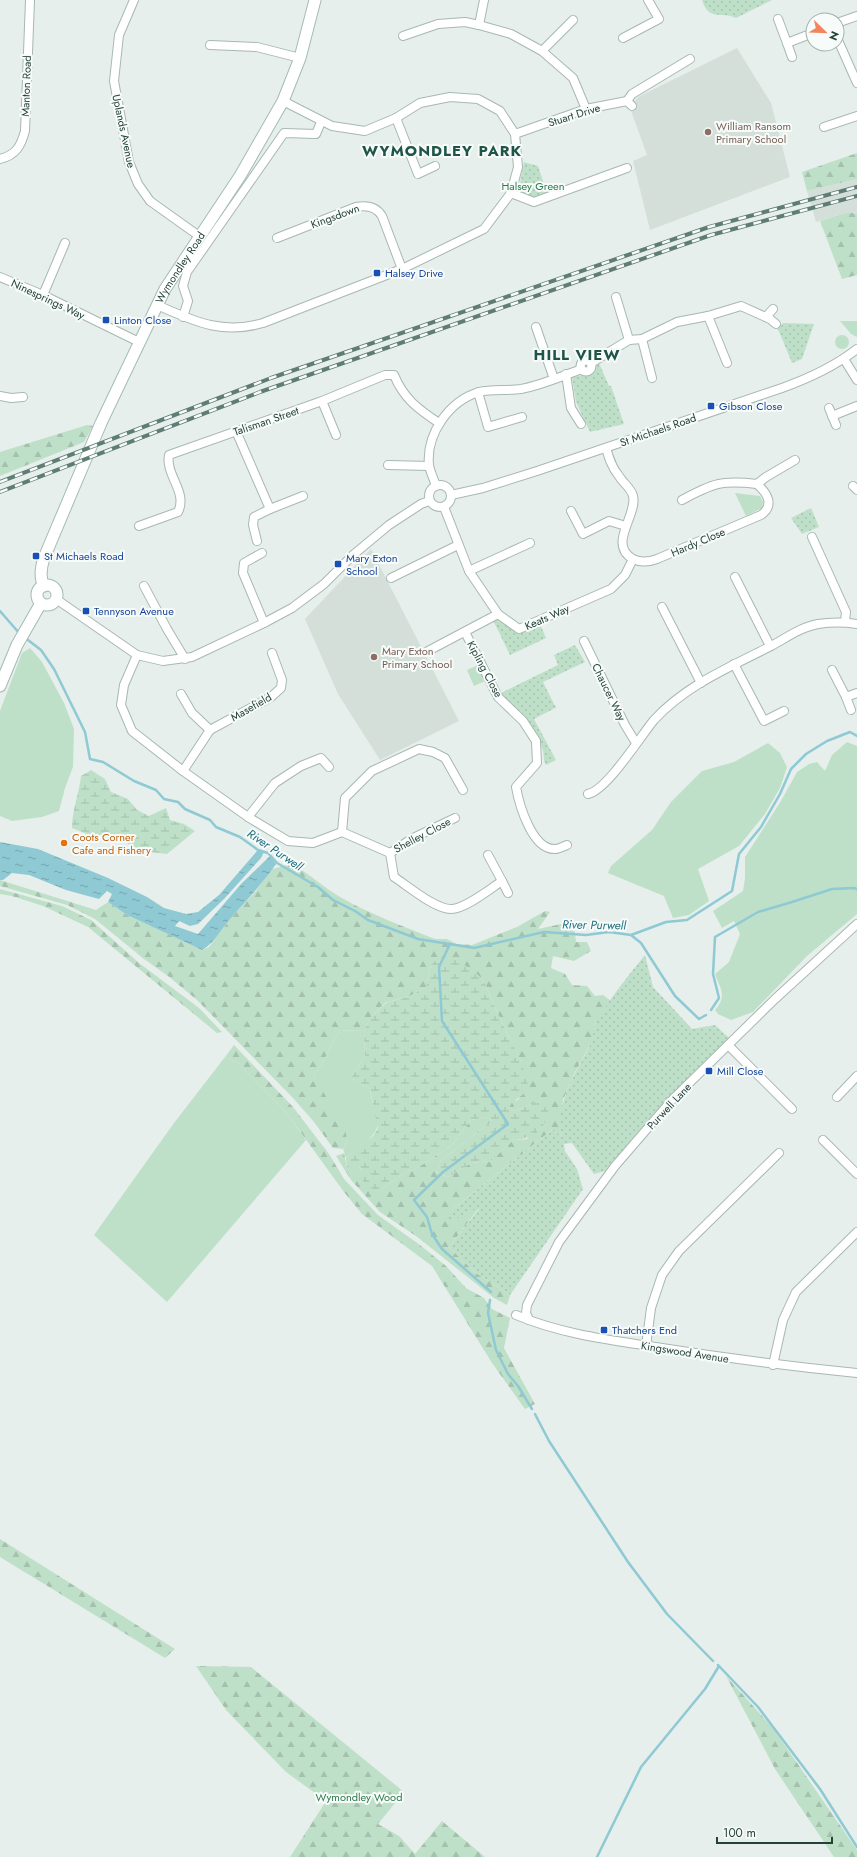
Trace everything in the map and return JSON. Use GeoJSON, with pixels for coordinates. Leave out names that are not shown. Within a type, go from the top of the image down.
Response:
{"type":"FeatureCollection","features":[{"type":"Feature","properties":{"kind":"street","name":"Manton Road"},"geometry":{"type":"LineString","coordinates":[[0,159],[10,157],[16,151],[25,131],[30,0]]}},
{"type":"Feature","properties":{"kind":"street","name":"Uplands Avenue"},"geometry":{"type":"LineString","coordinates":[[134,0],[119,35],[114,81],[129,162],[138,184],[150,201],[199,236]]}},
{"type":"Feature","properties":{"kind":"street","name":"Wymondley Road"},"geometry":{"type":"LineString","coordinates":[[44,586],[41,581],[41,568],[47,548],[101,423],[164,289],[240,176],[283,101],[300,58],[315,0]]}},
{"type":"Feature","properties":{"kind":"street"},"geometry":{"type":"LineString","coordinates":[[479,25],[484,0]]}},
{"type":"Feature","properties":{"kind":"street"},"geometry":{"type":"LineString","coordinates":[[623,38],[659,19],[648,0]]}},
{"type":"Feature","properties":{"kind":"street"},"geometry":{"type":"LineString","coordinates":[[845,20],[857,16]]}},
{"type":"Feature","properties":{"kind":"street"},"geometry":{"type":"LineString","coordinates":[[778,19],[792,57]]}},
{"type":"Feature","properties":{"kind":"street"},"geometry":{"type":"LineString","coordinates":[[542,51],[573,20]]}},
{"type":"Feature","properties":{"kind":"street"},"geometry":{"type":"LineString","coordinates":[[403,36],[438,24],[466,22],[511,34],[542,51],[573,78],[586,109]]}},
{"type":"Feature","properties":{"kind":"street"},"geometry":{"type":"LineString","coordinates":[[787,43],[805,36]]}},
{"type":"Feature","properties":{"kind":"street"},"geometry":{"type":"LineString","coordinates":[[210,45],[257,47],[300,58]]}},
{"type":"Feature","properties":{"kind":"street"},"geometry":{"type":"LineString","coordinates":[[843,52],[857,83]]}},
{"type":"Feature","properties":{"kind":"street","name":"Stuart Drive"},"geometry":{"type":"LineString","coordinates":[[515,134],[586,109],[630,103],[632,94],[690,59]]}},
{"type":"Feature","properties":{"kind":"street"},"geometry":{"type":"LineString","coordinates":[[157,305],[183,317],[218,327],[231,328],[251,326],[402,269],[484,229],[511,193],[518,167],[515,134],[500,111],[478,99],[450,97],[420,103],[396,118],[365,131],[332,126],[283,101]]}},
{"type":"Feature","properties":{"kind":"street"},"geometry":{"type":"LineString","coordinates":[[824,127],[857,116]]}},
{"type":"Feature","properties":{"kind":"street"},"geometry":{"type":"LineString","coordinates":[[396,118],[418,174],[435,166]]}},
{"type":"Feature","properties":{"kind":"street","name":"Wymondley Road"},"geometry":{"type":"LineString","coordinates":[[183,317],[188,301],[183,286],[186,272],[284,133],[316,134],[322,122]]}},
{"type":"Feature","properties":{"kind":"street"},"geometry":{"type":"LineString","coordinates":[[511,193],[534,202],[627,168]]}},
{"type":"Feature","properties":{"kind":"street","name":"Kingsdown"},"geometry":{"type":"LineString","coordinates":[[277,238],[356,207],[369,206],[377,210],[382,216],[402,269]]}},
{"type":"Feature","properties":{"kind":"street"},"geometry":{"type":"LineString","coordinates":[[43,296],[66,243]]}},
{"type":"Feature","properties":{"kind":"street","name":"Ninesprings Way"},"geometry":{"type":"LineString","coordinates":[[0,277],[139,342]]}},
{"type":"Feature","properties":{"kind":"street"},"geometry":{"type":"LineString","coordinates":[[616,297],[629,340]]}},
{"type":"Feature","properties":{"kind":"street"},"geometry":{"type":"LineString","coordinates":[[436,486],[429,466],[433,438],[439,423],[449,410],[478,392],[522,389],[554,380],[582,369],[581,366],[583,361],[589,360],[591,363],[629,340],[642,339],[677,322],[708,316],[741,306],[766,317],[776,324]]}},
{"type":"Feature","properties":{"kind":"street"},"geometry":{"type":"LineString","coordinates":[[766,317],[773,309]]}},
{"type":"Feature","properties":{"kind":"street"},"geometry":{"type":"LineString","coordinates":[[708,316],[727,363]]}},
{"type":"Feature","properties":{"kind":"street"},"geometry":{"type":"LineString","coordinates":[[536,327],[554,380]]}},
{"type":"Feature","properties":{"kind":"street"},"geometry":{"type":"LineString","coordinates":[[642,339],[652,378]]}},
{"type":"Feature","properties":{"kind":"street","name":"St Michaels Road"},"geometry":{"type":"LineString","coordinates":[[451,495],[507,481],[814,376],[844,359],[857,349]]}},
{"type":"Feature","properties":{"kind":"street"},"geometry":{"type":"LineString","coordinates":[[844,359],[857,380]]}},
{"type":"Feature","properties":{"kind":"street"},"geometry":{"type":"LineString","coordinates":[[566,374],[571,408],[581,424]]}},
{"type":"Feature","properties":{"kind":"street","name":"Talisman Street"},"geometry":{"type":"LineString","coordinates":[[139,526],[178,512],[181,506],[181,498],[168,463],[169,455],[322,401],[385,375],[394,375],[400,388],[414,406],[439,423]]}},
{"type":"Feature","properties":{"kind":"street"},"geometry":{"type":"LineString","coordinates":[[478,392],[488,427],[522,416]]}},
{"type":"Feature","properties":{"kind":"street"},"geometry":{"type":"LineString","coordinates":[[0,396],[11,398],[23,397]]}},
{"type":"Feature","properties":{"kind":"street"},"geometry":{"type":"LineString","coordinates":[[322,401],[336,436]]}},
{"type":"Feature","properties":{"kind":"street"},"geometry":{"type":"LineString","coordinates":[[836,425],[830,412],[857,406]]}},
{"type":"Feature","properties":{"kind":"street"},"geometry":{"type":"LineString","coordinates":[[236,431],[270,509]]}},
{"type":"Feature","properties":{"kind":"street"},"geometry":{"type":"LineString","coordinates":[[606,448],[614,469],[633,496],[633,507],[623,534],[624,546],[629,556],[633,559]]}},
{"type":"Feature","properties":{"kind":"street"},"geometry":{"type":"LineString","coordinates":[[682,500],[724,482],[757,484],[795,460]]}},
{"type":"Feature","properties":{"kind":"street"},"geometry":{"type":"LineString","coordinates":[[388,465],[429,466]]}},
{"type":"Feature","properties":{"kind":"street","name":"Hardy Close"},"geometry":{"type":"LineString","coordinates":[[633,559],[641,562],[652,561],[761,515],[767,509],[769,501],[764,491],[757,484]]}},
{"type":"Feature","properties":{"kind":"street"},"geometry":{"type":"LineString","coordinates":[[436,486],[445,486],[450,490],[451,501],[444,507],[437,507],[429,501],[428,495],[430,490],[436,486]]}},
{"type":"Feature","properties":{"kind":"street"},"geometry":{"type":"LineString","coordinates":[[257,541],[253,525],[254,517],[303,496]]}},
{"type":"Feature","properties":{"kind":"street"},"geometry":{"type":"LineString","coordinates":[[56,599],[137,656],[163,661],[192,658],[292,608],[324,584],[353,555],[389,525],[421,504],[429,501]]}},
{"type":"Feature","properties":{"kind":"street","name":"Keats Way"},"geometry":{"type":"LineString","coordinates":[[444,507],[469,571],[498,614],[519,629],[611,589],[625,575],[633,559]]}},
{"type":"Feature","properties":{"kind":"street"},"geometry":{"type":"LineString","coordinates":[[571,511],[583,534],[609,521],[626,526]]}},
{"type":"Feature","properties":{"kind":"street"},"geometry":{"type":"LineString","coordinates":[[812,537],[846,612],[845,622]]}},
{"type":"Feature","properties":{"kind":"street"},"geometry":{"type":"LineString","coordinates":[[469,571],[530,543]]}},
{"type":"Feature","properties":{"kind":"street"},"geometry":{"type":"LineString","coordinates":[[391,578],[458,545]]}},
{"type":"Feature","properties":{"kind":"street"},"geometry":{"type":"LineString","coordinates":[[262,553],[244,563],[243,573],[264,623]]}},
{"type":"Feature","properties":{"kind":"street"},"geometry":{"type":"LineString","coordinates":[[735,577],[770,646]]}},
{"type":"Feature","properties":{"kind":"street"},"geometry":{"type":"LineString","coordinates":[[44,586],[50,586],[55,589],[56,599],[53,604],[48,605],[41,603],[37,594],[39,589],[44,586]]}},
{"type":"Feature","properties":{"kind":"street"},"geometry":{"type":"LineString","coordinates":[[144,586],[185,659]]}},
{"type":"Feature","properties":{"kind":"street"},"geometry":{"type":"LineString","coordinates":[[2,681],[23,633],[41,603]]}},
{"type":"Feature","properties":{"kind":"street"},"geometry":{"type":"LineString","coordinates":[[662,607],[701,682]]}},
{"type":"Feature","properties":{"kind":"street","name":"Kipling Close"},"geometry":{"type":"LineString","coordinates":[[428,651],[498,614]]}},
{"type":"Feature","properties":{"kind":"street"},"geometry":{"type":"LineString","coordinates":[[588,794],[592,793],[609,780],[636,743],[665,710],[701,682],[799,631],[817,624],[845,622],[857,624]]}},
{"type":"Feature","properties":{"kind":"street","name":"Kipling Close"},"geometry":{"type":"LineString","coordinates":[[465,632],[498,698],[523,721],[536,741],[537,763],[516,786],[519,804],[527,822],[539,843],[548,848],[555,849],[567,845]]}},
{"type":"Feature","properties":{"kind":"street","name":"Chaucer Way"},"geometry":{"type":"LineString","coordinates":[[584,641],[625,725],[636,743]]}},
{"type":"Feature","properties":{"kind":"street","name":"Masefield"},"geometry":{"type":"LineString","coordinates":[[183,771],[210,730],[271,697],[281,688],[282,680],[272,653]]}},
{"type":"Feature","properties":{"kind":"street"},"geometry":{"type":"LineString","coordinates":[[137,656],[124,685],[121,705],[132,731],[183,771],[248,817],[288,841],[313,842],[342,832],[390,853],[394,877],[437,905],[450,909],[463,905],[502,881]]}},
{"type":"Feature","properties":{"kind":"street"},"geometry":{"type":"LineString","coordinates":[[734,664],[764,721],[784,711]]}},
{"type":"Feature","properties":{"kind":"street"},"geometry":{"type":"LineString","coordinates":[[832,670],[851,710]]}},
{"type":"Feature","properties":{"kind":"street"},"geometry":{"type":"LineString","coordinates":[[846,697],[857,693]]}},
{"type":"Feature","properties":{"kind":"street"},"geometry":{"type":"LineString","coordinates":[[181,694],[192,714],[210,730]]}},
{"type":"Feature","properties":{"kind":"street"},"geometry":{"type":"LineString","coordinates":[[342,832],[345,798],[372,771],[419,749],[433,752],[445,758],[463,790]]}},
{"type":"Feature","properties":{"kind":"street"},"geometry":{"type":"LineString","coordinates":[[248,817],[275,783],[301,766],[321,758],[328,766]]}},
{"type":"Feature","properties":{"kind":"street","name":"Shelley Close"},"geometry":{"type":"LineString","coordinates":[[390,853],[413,838],[455,818]]}},
{"type":"Feature","properties":{"kind":"street"},"geometry":{"type":"LineString","coordinates":[[488,855],[508,893]]}},
{"type":"Feature","properties":{"kind":"street","name":"Purwell Lane"},"geometry":{"type":"LineString","coordinates":[[529,1320],[526,1313],[527,1305],[559,1242],[615,1166],[672,1100],[728,1045],[857,924]]}},
{"type":"Feature","properties":{"kind":"street"},"geometry":{"type":"LineString","coordinates":[[728,1045],[792,1109]]}},
{"type":"Feature","properties":{"kind":"street"},"geometry":{"type":"LineString","coordinates":[[837,1097],[857,1076]]}},
{"type":"Feature","properties":{"kind":"street"},"geometry":{"type":"LineString","coordinates":[[823,1140],[857,1174]]}},
{"type":"Feature","properties":{"kind":"street"},"geometry":{"type":"LineString","coordinates":[[646,1346],[651,1308],[662,1275],[679,1251],[780,1153]]}},
{"type":"Feature","properties":{"kind":"street"},"geometry":{"type":"LineString","coordinates":[[773,1365],[783,1320],[796,1292],[857,1232]]}},
{"type":"Feature","properties":{"kind":"street","name":"Kingswood Avenue"},"geometry":{"type":"LineString","coordinates":[[516,1315],[561,1330],[646,1346],[773,1365],[857,1373]]}},
{"type":"Feature","properties":{"kind":"shaded area","name":"William Ransom Primary School"},"geometry":{"type":"Polygon","coordinates":[[[737,48],[771,103],[790,177],[650,230],[633,161],[647,155],[630,108],[638,97],[737,48]]]}},
{"type":"Feature","properties":{"kind":"shaded area"},"geometry":{"type":"Polygon","coordinates":[[[857,179],[857,214],[848,212],[816,222],[807,191],[857,179]]]}},
{"type":"Feature","properties":{"kind":"shaded area","name":"Mary Exton Primary School"},"geometry":{"type":"Polygon","coordinates":[[[371,549],[459,721],[380,760],[338,694],[305,619],[371,549]]]}},
{"type":"Feature","properties":{"kind":"green space"},"geometry":{"type":"Polygon","coordinates":[[[702,0],[772,0],[736,18],[712,14],[705,7],[702,0]]]}},
{"type":"Feature","properties":{"kind":"green space"},"geometry":{"type":"Polygon","coordinates":[[[857,153],[857,179],[807,191],[802,172],[857,153]]]}},
{"type":"Feature","properties":{"kind":"green space","name":"Halsey Green"},"geometry":{"type":"Polygon","coordinates":[[[524,162],[538,166],[547,193],[534,199],[520,193],[519,189],[524,162]]]}},
{"type":"Feature","properties":{"kind":"green space"},"geometry":{"type":"Polygon","coordinates":[[[848,212],[857,214],[857,275],[842,279],[820,221],[848,212]]]}},
{"type":"Feature","properties":{"kind":"green space"},"geometry":{"type":"Polygon","coordinates":[[[840,321],[857,321],[857,337],[851,334],[840,321]]]}},
{"type":"Feature","properties":{"kind":"green space"},"geometry":{"type":"Polygon","coordinates":[[[783,323],[814,324],[802,359],[792,363],[778,329],[783,323]]]}},
{"type":"Feature","properties":{"kind":"green space"},"geometry":{"type":"Polygon","coordinates":[[[839,335],[845,335],[849,339],[849,345],[845,349],[839,349],[835,345],[835,339],[839,335]]]}},
{"type":"Feature","properties":{"kind":"green space"},"geometry":{"type":"Polygon","coordinates":[[[599,363],[609,386],[611,386],[624,424],[590,432],[576,402],[572,377],[591,374],[599,363]]]}},
{"type":"Feature","properties":{"kind":"green space"},"geometry":{"type":"Polygon","coordinates":[[[87,425],[93,426],[84,442],[0,476],[0,452],[87,425]]]}},
{"type":"Feature","properties":{"kind":"green space"},"geometry":{"type":"Polygon","coordinates":[[[735,493],[760,496],[763,502],[762,508],[746,516],[735,493]]]}},
{"type":"Feature","properties":{"kind":"green space"},"geometry":{"type":"Polygon","coordinates":[[[811,508],[819,527],[802,534],[791,518],[811,508]]]}},
{"type":"Feature","properties":{"kind":"green space"},"geometry":{"type":"Polygon","coordinates":[[[497,618],[518,633],[540,624],[546,638],[510,655],[493,620],[497,618]]]}},
{"type":"Feature","properties":{"kind":"green space"},"geometry":{"type":"Polygon","coordinates":[[[575,645],[585,662],[543,682],[555,706],[557,707],[534,719],[556,760],[546,765],[543,750],[534,732],[524,718],[499,694],[558,665],[554,655],[575,645]]]}},
{"type":"Feature","properties":{"kind":"green space"},"geometry":{"type":"Polygon","coordinates":[[[30,648],[42,662],[64,703],[74,729],[73,767],[65,788],[59,811],[42,817],[12,821],[0,816],[0,711],[22,653],[30,648]]]}},
{"type":"Feature","properties":{"kind":"green space"},"geometry":{"type":"Polygon","coordinates":[[[478,665],[485,681],[474,686],[467,670],[478,665]]]}},
{"type":"Feature","properties":{"kind":"green space"},"geometry":{"type":"Polygon","coordinates":[[[847,742],[857,746],[857,914],[807,956],[753,1012],[731,1020],[718,1014],[715,1010],[721,1001],[722,993],[715,974],[729,962],[740,934],[734,921],[722,928],[713,911],[743,891],[745,878],[745,857],[781,801],[797,772],[809,764],[817,762],[825,771],[832,755],[847,742]]]}},
{"type":"Feature","properties":{"kind":"green space"},"geometry":{"type":"Polygon","coordinates":[[[768,743],[780,753],[787,767],[780,788],[765,814],[739,846],[698,869],[709,901],[689,915],[673,918],[664,896],[608,873],[611,866],[652,830],[671,802],[702,771],[734,762],[768,743]]]}},
{"type":"Feature","properties":{"kind":"green space"},"geometry":{"type":"Polygon","coordinates":[[[91,770],[105,779],[111,792],[128,799],[137,810],[149,816],[166,808],[170,820],[184,824],[195,831],[167,854],[142,851],[109,834],[92,836],[72,828],[73,815],[81,776],[91,770]]]}},
{"type":"Feature","properties":{"kind":"green space"},"geometry":{"type":"Polygon","coordinates":[[[291,864],[351,903],[386,920],[435,939],[447,939],[457,944],[472,945],[517,927],[545,911],[550,912],[538,929],[561,924],[574,924],[576,942],[587,942],[591,951],[574,961],[553,956],[551,968],[565,974],[572,985],[587,986],[595,996],[603,995],[611,1001],[595,1024],[593,1039],[573,1076],[563,1100],[562,1137],[553,1129],[449,1212],[449,1221],[471,1210],[479,1208],[449,1247],[476,1273],[510,1295],[507,1305],[494,1298],[416,1236],[380,1212],[351,1180],[336,1156],[344,1153],[347,1167],[359,1167],[379,1191],[407,1171],[414,1170],[452,1145],[471,1120],[488,1117],[492,1121],[441,1161],[436,1172],[448,1177],[471,1163],[491,1161],[513,1140],[527,1139],[540,1101],[514,1111],[509,1107],[511,1103],[519,1099],[522,1063],[483,979],[431,965],[426,987],[408,997],[386,1002],[370,1018],[364,1031],[340,1030],[320,1067],[313,1075],[345,1128],[347,1140],[343,1149],[333,1148],[314,1122],[293,1098],[197,1000],[168,976],[144,959],[95,919],[67,905],[0,886],[0,880],[96,910],[108,902],[127,915],[202,950],[209,947],[230,919],[255,892],[272,869],[291,864]]]}},
{"type":"Feature","properties":{"kind":"green space"},"geometry":{"type":"Polygon","coordinates":[[[0,889],[62,906],[91,920],[139,963],[199,1008],[222,1032],[217,1033],[88,927],[43,906],[12,896],[0,894],[0,889]]]}},
{"type":"Feature","properties":{"kind":"green space"},"geometry":{"type":"Polygon","coordinates":[[[645,955],[653,987],[692,1029],[715,1025],[729,1038],[696,1069],[665,1102],[605,1171],[594,1174],[572,1143],[564,1144],[565,1151],[577,1169],[583,1189],[510,1295],[476,1273],[449,1247],[479,1209],[471,1211],[449,1222],[449,1212],[553,1129],[562,1137],[561,1112],[564,1100],[591,1042],[596,1022],[613,996],[645,955]]]}},
{"type":"Feature","properties":{"kind":"green space"},"geometry":{"type":"Polygon","coordinates":[[[440,956],[456,960],[483,979],[522,1063],[529,1089],[509,1107],[514,1111],[540,1101],[549,1102],[548,1111],[544,1124],[540,1130],[529,1137],[513,1140],[491,1161],[471,1163],[448,1177],[436,1172],[441,1161],[492,1121],[488,1117],[471,1120],[452,1145],[414,1170],[407,1171],[379,1191],[370,1188],[360,1178],[362,1170],[359,1167],[347,1167],[346,1158],[373,1136],[378,1128],[370,1089],[351,1078],[365,1056],[364,1031],[370,1018],[387,1002],[408,997],[426,987],[431,965],[440,956]]]}},
{"type":"Feature","properties":{"kind":"green space"},"geometry":{"type":"Polygon","coordinates":[[[340,1030],[364,1031],[365,1056],[351,1078],[370,1089],[378,1122],[375,1132],[371,1137],[361,1147],[346,1158],[343,1149],[347,1140],[313,1075],[320,1067],[340,1030]]]}},
{"type":"Feature","properties":{"kind":"green space"},"geometry":{"type":"Polygon","coordinates":[[[234,1045],[293,1107],[329,1154],[344,1179],[378,1215],[446,1266],[466,1288],[484,1298],[492,1309],[510,1318],[504,1348],[535,1404],[525,1409],[492,1363],[432,1266],[362,1214],[344,1192],[286,1112],[238,1063],[225,1057],[234,1045]]]}},
{"type":"Feature","properties":{"kind":"green space"},"geometry":{"type":"Polygon","coordinates":[[[225,1057],[238,1063],[286,1112],[306,1140],[167,1302],[94,1235],[174,1123],[225,1057]]]}},
{"type":"Feature","properties":{"kind":"green space"},"geometry":{"type":"Polygon","coordinates":[[[0,1539],[175,1649],[165,1658],[0,1557],[0,1539]]]}},
{"type":"Feature","properties":{"kind":"green space","name":"Wymondley Wood"},"geometry":{"type":"Polygon","coordinates":[[[196,1666],[251,1667],[404,1792],[378,1824],[399,1836],[415,1854],[442,1821],[485,1857],[290,1857],[326,1801],[286,1772],[226,1710],[196,1666]]]}},
{"type":"Feature","properties":{"kind":"green space"},"geometry":{"type":"Polygon","coordinates":[[[726,1676],[773,1728],[857,1850],[857,1857],[834,1857],[775,1769],[726,1676]]]}},
{"type":"Feature","properties":{"kind":"water"},"geometry":{"type":"Polygon","coordinates":[[[0,842],[38,849],[108,878],[147,897],[164,908],[186,914],[198,912],[219,895],[258,850],[264,852],[261,858],[224,899],[198,924],[190,926],[179,921],[175,926],[198,934],[242,883],[270,856],[276,864],[260,885],[227,922],[214,940],[202,950],[127,915],[108,902],[112,894],[107,891],[99,899],[66,890],[29,875],[12,873],[3,880],[0,880],[0,842]]]}},
{"type":"Feature","properties":{"kind":"waterway","name":"River Purwell"},"geometry":{"type":"LineString","coordinates":[[0,611],[20,634]]}},
{"type":"Feature","properties":{"kind":"waterway","name":"River Purwell"},"geometry":{"type":"LineString","coordinates":[[24,637],[41,650],[54,669],[85,732],[90,759],[103,762],[134,781],[156,790],[164,799],[178,802],[185,809],[210,820],[216,827],[240,837],[258,850],[268,853],[277,863],[318,887],[333,900],[355,911],[368,920],[418,939],[474,948],[544,932],[586,935],[609,932],[631,935],[666,922],[687,920],[732,891],[739,854],[761,827],[780,794],[791,769],[806,754],[827,741],[850,732],[857,736]]}},
{"type":"Feature","properties":{"kind":"waterway","name":"River Purwell"},"geometry":{"type":"LineString","coordinates":[[711,1010],[719,998],[713,974],[715,937],[758,912],[832,889],[857,889]]}},
{"type":"Feature","properties":{"kind":"waterway","name":"River Purwell"},"geometry":{"type":"LineString","coordinates":[[631,935],[641,943],[675,996],[699,1019],[706,1015]]}},
{"type":"Feature","properties":{"kind":"waterway"},"geometry":{"type":"LineString","coordinates":[[450,944],[439,967],[442,1021],[508,1124],[443,1172],[414,1200],[427,1217],[432,1234],[442,1249],[491,1292]]}},
{"type":"Feature","properties":{"kind":"waterway"},"geometry":{"type":"LineString","coordinates":[[490,1300],[488,1313],[496,1350],[508,1374],[518,1386],[532,1409]]}},
{"type":"Feature","properties":{"kind":"waterway"},"geometry":{"type":"LineString","coordinates":[[535,1414],[549,1441],[628,1562],[667,1614],[713,1661]]}},
{"type":"Feature","properties":{"kind":"waterway"},"geometry":{"type":"LineString","coordinates":[[718,1665],[758,1707],[820,1789],[857,1847]]}},
{"type":"Feature","properties":{"kind":"waterway"},"geometry":{"type":"LineString","coordinates":[[597,1857],[641,1767],[705,1689],[719,1666]]}},
{"type":"Feature","properties":{"kind":"railway"},"geometry":{"type":"LineString","coordinates":[[0,482],[271,378],[709,227],[857,187]]}},
{"type":"Feature","properties":{"kind":"railway"},"geometry":{"type":"LineString","coordinates":[[0,492],[260,392],[711,235],[857,196]]}},
{"type":"Feature","properties":{"kind":"place","name":"William Ransom Primary School"},"geometry":{"type":"Point","coordinates":[708,132]}},
{"type":"Feature","properties":{"kind":"place","name":"Halsey Drive"},"geometry":{"type":"Point","coordinates":[377,273]}},
{"type":"Feature","properties":{"kind":"place","name":"Linton Close"},"geometry":{"type":"Point","coordinates":[106,320]}},
{"type":"Feature","properties":{"kind":"place","name":"Gibson Close"},"geometry":{"type":"Point","coordinates":[711,406]}},
{"type":"Feature","properties":{"kind":"place","name":"St Michaels Road"},"geometry":{"type":"Point","coordinates":[36,556]}},
{"type":"Feature","properties":{"kind":"place","name":"Mary Exton School"},"geometry":{"type":"Point","coordinates":[338,564]}},
{"type":"Feature","properties":{"kind":"place","name":"Tennyson Avenue"},"geometry":{"type":"Point","coordinates":[86,611]}},
{"type":"Feature","properties":{"kind":"place","name":"Mary Exton Primary School"},"geometry":{"type":"Point","coordinates":[374,657]}},
{"type":"Feature","properties":{"kind":"place","name":"Coots Corner Cafe and Fishery"},"geometry":{"type":"Point","coordinates":[64,843]}},
{"type":"Feature","properties":{"kind":"place","name":"Mill Close"},"geometry":{"type":"Point","coordinates":[709,1071]}},
{"type":"Feature","properties":{"kind":"place","name":"Thatchers End"},"geometry":{"type":"Point","coordinates":[604,1330]}},
{"type":"Feature","properties":{"kind":"district","name":"WYMONDLEY PARK"},"geometry":{"type":"Point","coordinates":[442,151]}},
{"type":"Feature","properties":{"kind":"district","name":"HILL VIEW"},"geometry":{"type":"Point","coordinates":[577,355]}}]}
